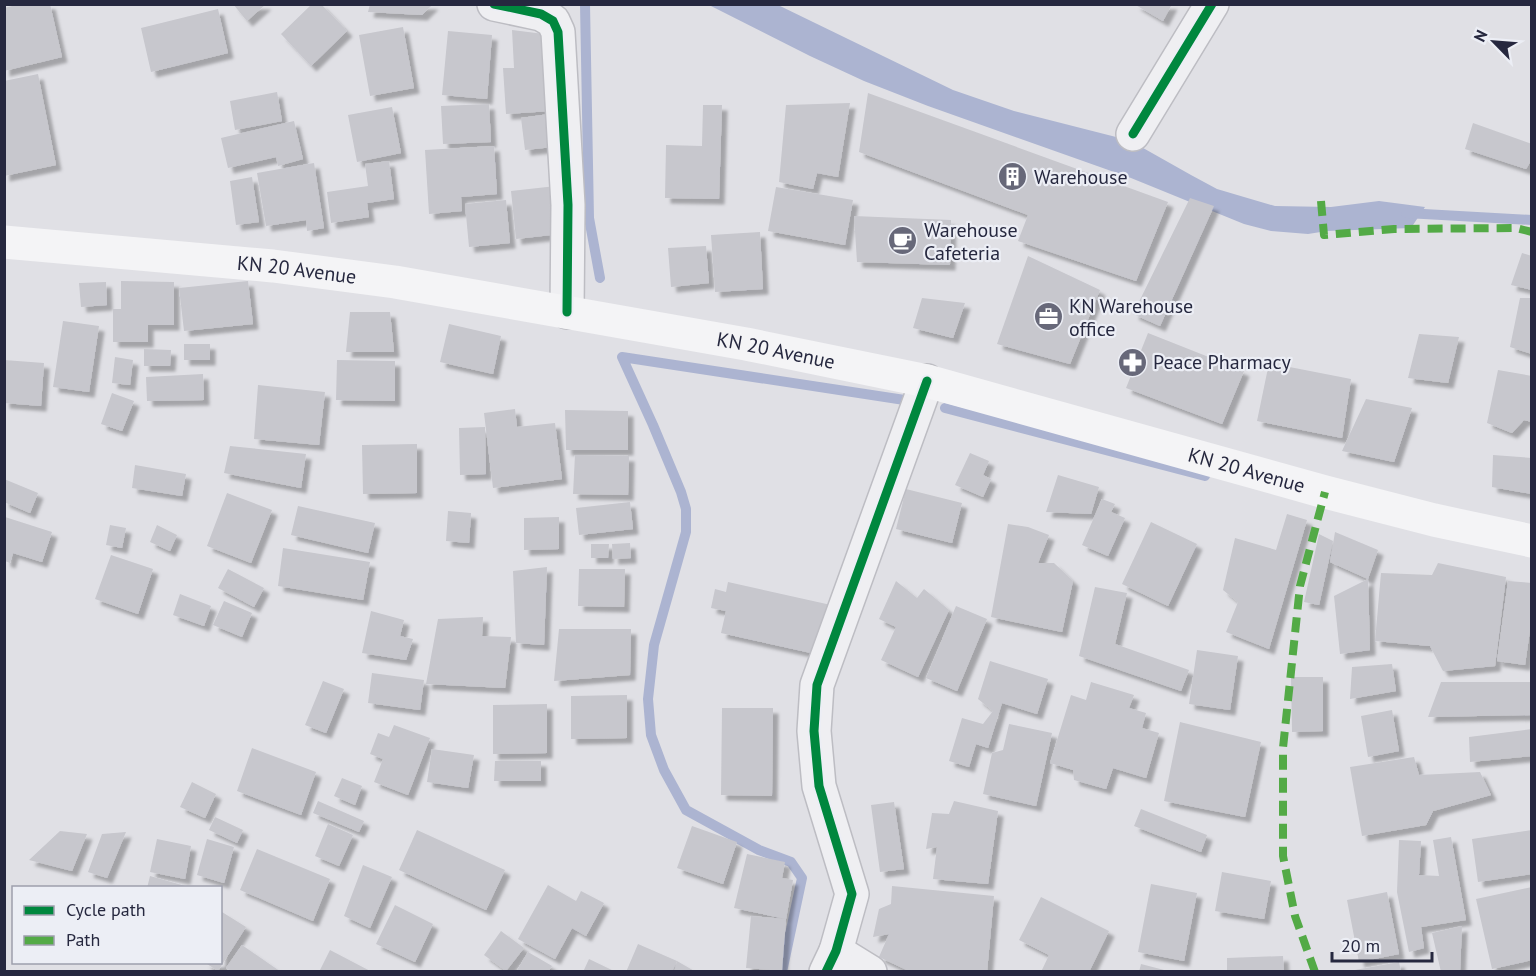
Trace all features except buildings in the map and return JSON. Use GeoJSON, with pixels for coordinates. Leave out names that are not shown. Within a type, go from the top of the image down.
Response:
{"type":"FeatureCollection","features":[{"type":"Feature","properties":{"kind":"main road","name":"KN 20 Avenue"},"geometry":{"type":"LineString","coordinates":[[4,242],[284,267],[395,282],[746,344],[927,381],[1325,492],[1434,520],[1532,541]]}},
{"type":"Feature","properties":{"kind":"street"},"geometry":{"type":"LineString","coordinates":[[494,4],[541,14],[553,21],[558,32],[568,205],[567,312]]}},
{"type":"Feature","properties":{"kind":"street"},"geometry":{"type":"LineString","coordinates":[[1133,134],[1212,4]]}},
{"type":"Feature","properties":{"kind":"street"},"geometry":{"type":"LineString","coordinates":[[870,972],[831,961],[852,894],[819,786],[814,731],[817,685],[927,381]]}},
{"type":"Feature","properties":{"kind":"water"},"geometry":{"type":"Polygon","coordinates":[[[709,5],[778,5],[953,90],[1014,111],[1136,144],[1217,189],[1275,206],[1331,207],[1379,201],[1425,207],[1411,228],[1327,231],[1308,234],[1271,231],[1244,224],[1131,178],[864,81],[709,5]]]}},
{"type":"Feature","properties":{"kind":"waterway"},"geometry":{"type":"LineString","coordinates":[[585,4],[589,218],[600,278]]}},
{"type":"Feature","properties":{"kind":"waterway"},"geometry":{"type":"LineString","coordinates":[[1406,213],[1532,220]]}},
{"type":"Feature","properties":{"kind":"waterway"},"geometry":{"type":"LineString","coordinates":[[622,357],[653,425],[686,509],[686,532],[654,645],[648,699],[651,735],[664,770],[686,810],[759,850],[791,862],[802,878],[782,972]]}},
{"type":"Feature","properties":{"kind":"waterway"},"geometry":{"type":"LineString","coordinates":[[622,357],[911,401]]}},
{"type":"Feature","properties":{"kind":"waterway"},"geometry":{"type":"LineString","coordinates":[[945,408],[1205,476]]}},
{"type":"Feature","properties":{"kind":"marked path"},"geometry":{"type":"LineString","coordinates":[[1321,201],[1324,235],[1394,229],[1516,228],[1532,232]]}},
{"type":"Feature","properties":{"kind":"marked path"},"geometry":{"type":"LineString","coordinates":[[1315,972],[1295,916],[1283,856],[1283,748],[1300,586],[1325,492]]}},
{"type":"Feature","properties":{"kind":"cycle path"},"geometry":{"type":"LineString","coordinates":[[494,4],[541,14],[553,21],[558,32],[568,205],[567,312]]}},
{"type":"Feature","properties":{"kind":"cycle path"},"geometry":{"type":"LineString","coordinates":[[1133,134],[1212,4]]}},
{"type":"Feature","properties":{"kind":"cycle path"},"geometry":{"type":"LineString","coordinates":[[826,972],[836,951],[852,894],[819,786],[814,731],[817,685],[927,381]]}},
{"type":"Feature","properties":{"kind":"place","name":"Warehouse"},"geometry":{"type":"Point","coordinates":[1013,177]}},
{"type":"Feature","properties":{"kind":"place","name":"Warehouse Cafeteria"},"geometry":{"type":"Point","coordinates":[903,241]}},
{"type":"Feature","properties":{"kind":"place","name":"KN Warehouse office"},"geometry":{"type":"Point","coordinates":[1048,317]}},
{"type":"Feature","properties":{"kind":"place","name":"Peace Pharmacy"},"geometry":{"type":"Point","coordinates":[1132,362]}}]}
